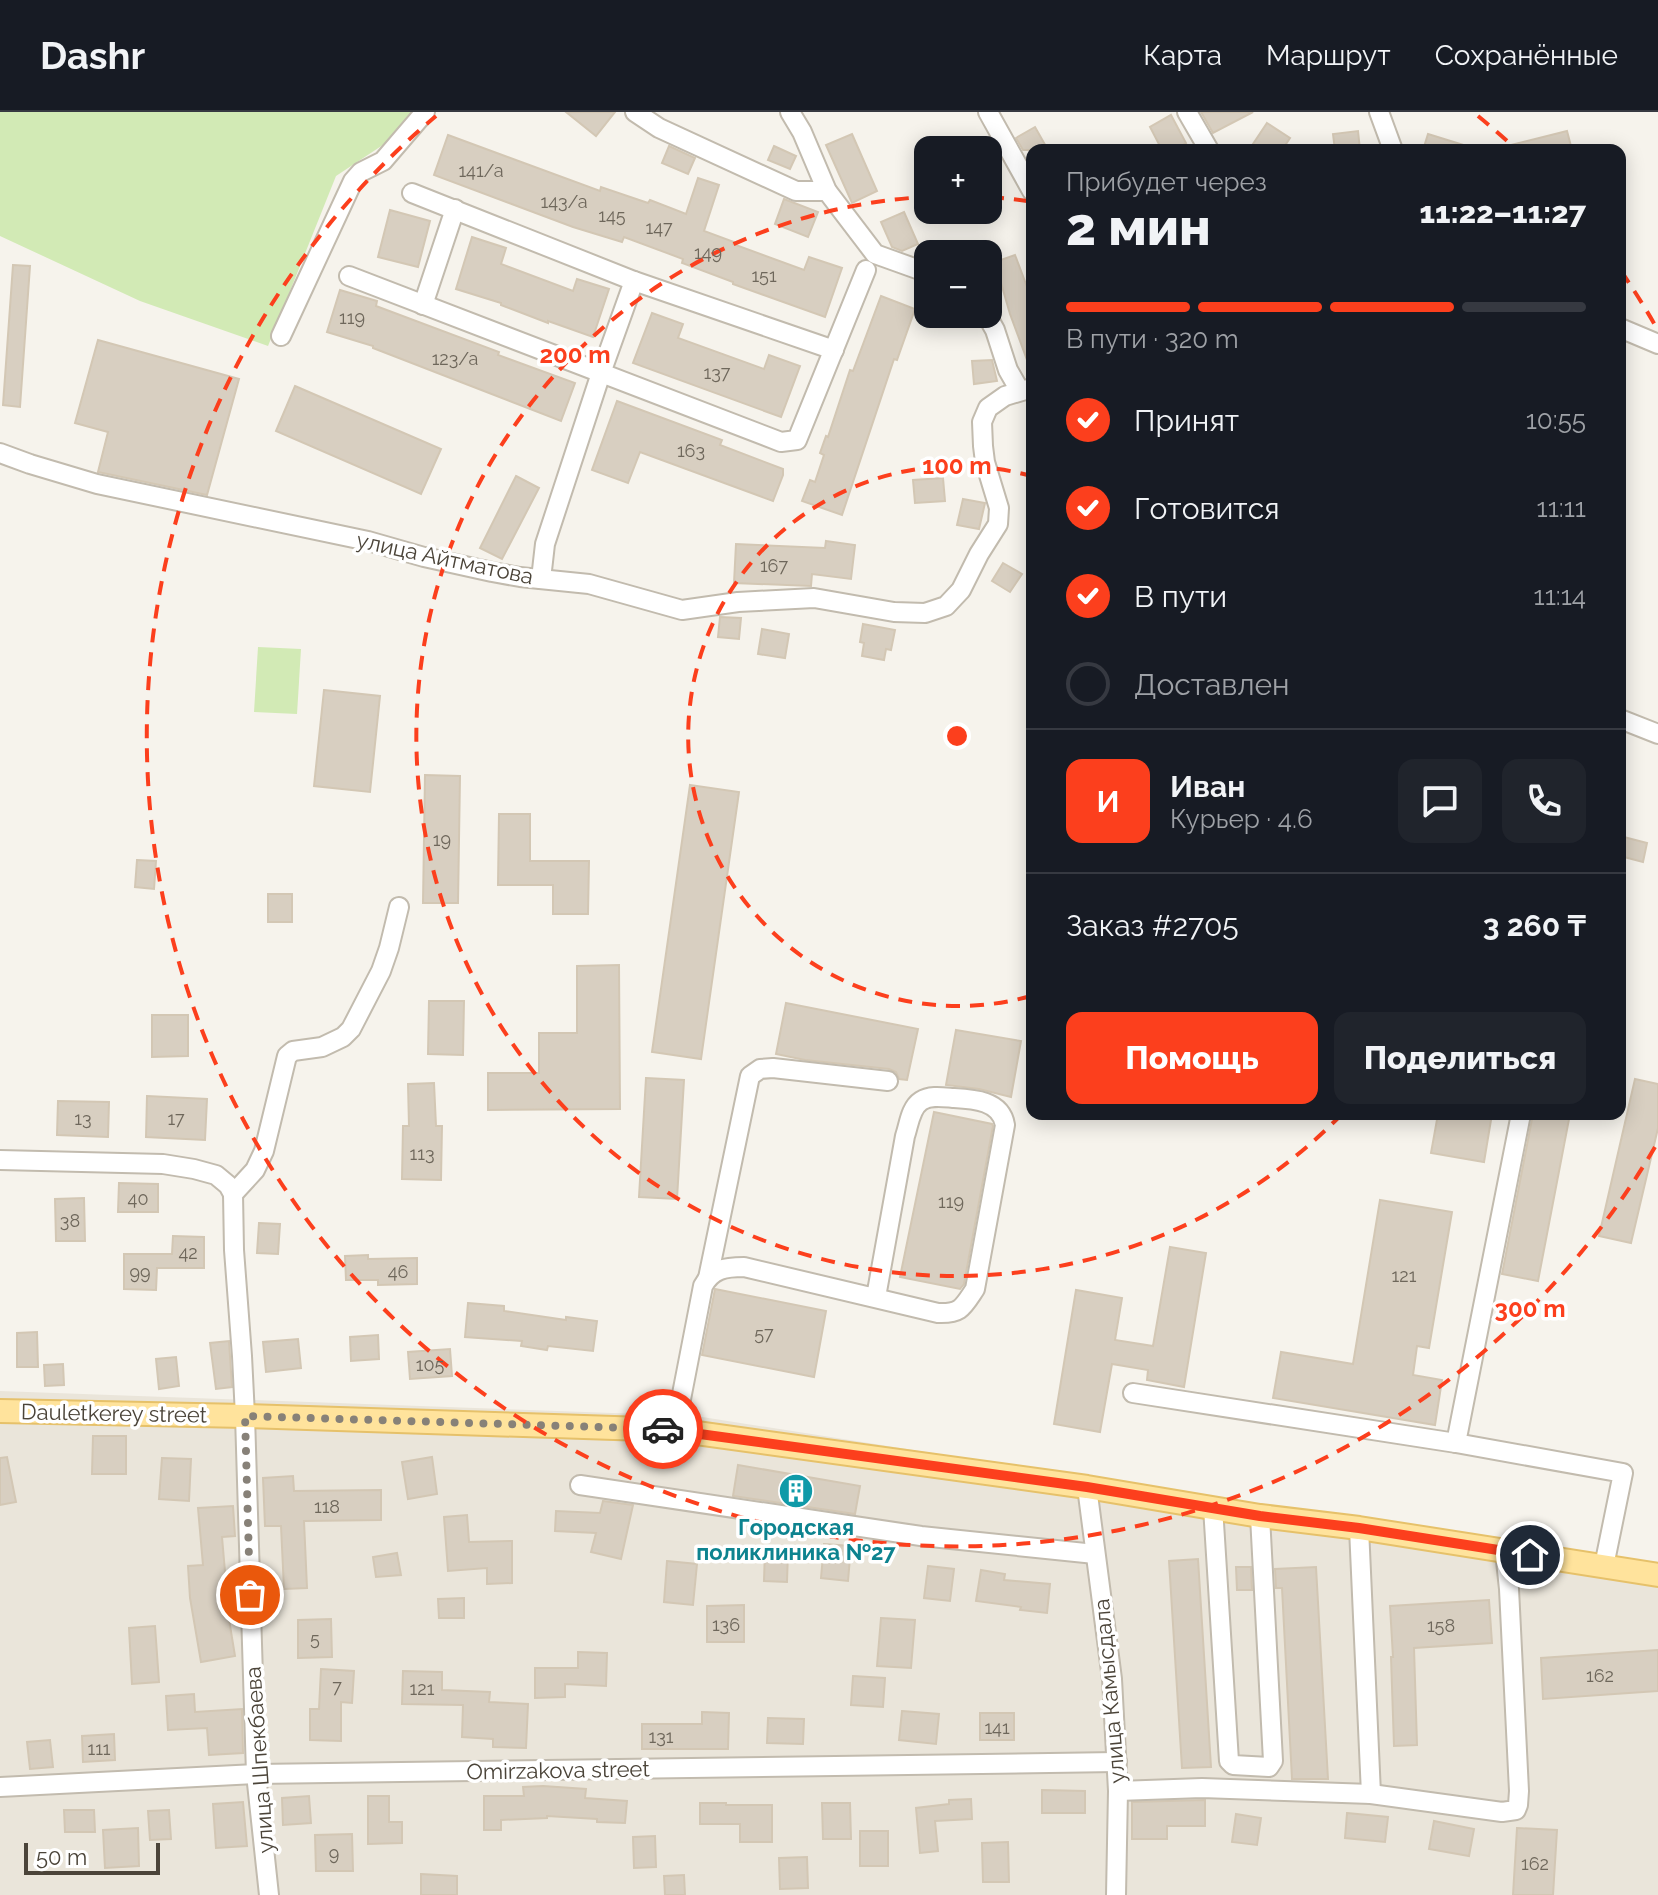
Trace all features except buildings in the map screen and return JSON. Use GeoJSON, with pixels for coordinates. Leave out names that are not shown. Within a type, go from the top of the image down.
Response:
{"type":"FeatureCollection","features":[{"type":"Feature","properties":{"kind":"main road","name":"Dauletkerey street"},"geometry":{"type":"LineString","coordinates":[[0,1411],[675,1430],[1087,1487],[1658,1575]]}},
{"type":"Feature","properties":{"kind":"street"},"geometry":{"type":"LineString","coordinates":[[281,336],[353,181],[361,172],[383,161],[425,112]]}},
{"type":"Feature","properties":{"kind":"street"},"geometry":{"type":"LineString","coordinates":[[635,112],[659,128],[796,191],[827,191]]}},
{"type":"Feature","properties":{"kind":"street"},"geometry":{"type":"LineString","coordinates":[[790,112],[827,191],[875,254],[914,268]]}},
{"type":"Feature","properties":{"kind":"street"},"geometry":{"type":"LineString","coordinates":[[988,112],[1026,180]]}},
{"type":"Feature","properties":{"kind":"street"},"geometry":{"type":"LineString","coordinates":[[1187,112],[1206,144]]}},
{"type":"Feature","properties":{"kind":"street"},"geometry":{"type":"LineString","coordinates":[[1379,112],[1391,144]]}},
{"type":"Feature","properties":{"kind":"street"},"geometry":{"type":"LineString","coordinates":[[412,193],[634,281],[834,350]]}},
{"type":"Feature","properties":{"kind":"street"},"geometry":{"type":"LineString","coordinates":[[423,305],[455,209]]}},
{"type":"Feature","properties":{"kind":"street"},"geometry":{"type":"LineString","coordinates":[[349,276],[781,442],[797,440],[866,270]]}},
{"type":"Feature","properties":{"kind":"street"},"geometry":{"type":"LineString","coordinates":[[541,579],[545,544],[634,281]]}},
{"type":"Feature","properties":{"kind":"street"},"geometry":{"type":"LineString","coordinates":[[994,328],[1008,370],[1026,390]]}},
{"type":"Feature","properties":{"kind":"street"},"geometry":{"type":"LineString","coordinates":[[1626,331],[1658,344]]}},
{"type":"Feature","properties":{"kind":"street","name":"улица Айтматова"},"geometry":{"type":"LineString","coordinates":[[0,453],[97,484],[368,541],[465,566],[520,577],[589,584],[682,610],[738,602],[814,598],[894,612],[925,613],[946,606],[961,590],[998,524],[999,508],[985,462],[982,422],[988,408],[1005,396],[1026,390]]}},
{"type":"Feature","properties":{"kind":"street"},"geometry":{"type":"LineString","coordinates":[[1626,721],[1658,734]]}},
{"type":"Feature","properties":{"kind":"street"},"geometry":{"type":"LineString","coordinates":[[0,1160],[163,1164],[216,1175],[233,1194],[255,1170],[264,1151],[287,1056],[293,1051],[322,1047],[343,1037],[351,1029],[381,971],[399,907]]}},
{"type":"Feature","properties":{"kind":"street"},"geometry":{"type":"LineString","coordinates":[[708,1278],[750,1076],[760,1069],[773,1068],[888,1081]]}},
{"type":"Feature","properties":{"kind":"street"},"geometry":{"type":"LineString","coordinates":[[675,1430],[703,1286],[715,1272],[726,1267],[744,1267],[938,1313],[952,1313],[966,1303],[975,1289],[1005,1125],[997,1110],[984,1101],[935,1097],[921,1101],[913,1111],[905,1136],[876,1297]]}},
{"type":"Feature","properties":{"kind":"street"},"geometry":{"type":"LineString","coordinates":[[1456,1443],[1520,1120]]}},
{"type":"Feature","properties":{"kind":"street","name":"улица Шпекбаева"},"geometry":{"type":"LineString","coordinates":[[233,1194],[245,1416],[256,1774],[269,1895]]}},
{"type":"Feature","properties":{"kind":"street"},"geometry":{"type":"LineString","coordinates":[[1133,1393],[1456,1443],[1623,1473],[1604,1566]]}},
{"type":"Feature","properties":{"kind":"street"},"geometry":{"type":"LineString","coordinates":[[580,1485],[921,1536],[1095,1554]]}},
{"type":"Feature","properties":{"kind":"street","name":"улица Камысдала"},"geometry":{"type":"LineString","coordinates":[[1087,1487],[1112,1679],[1118,1791],[1116,1895]]}},
{"type":"Feature","properties":{"kind":"street"},"geometry":{"type":"LineString","coordinates":[[1213,1507],[1229,1761],[1233,1765],[1269,1767],[1273,1761],[1260,1516]]}},
{"type":"Feature","properties":{"kind":"street"},"geometry":{"type":"LineString","coordinates":[[1359,1528],[1371,1794]]}},
{"type":"Feature","properties":{"kind":"street"},"geometry":{"type":"LineString","coordinates":[[1118,1791],[1202,1788],[1371,1794],[1502,1812],[1516,1810],[1519,1791],[1505,1551]]}},
{"type":"Feature","properties":{"kind":"street","name":"Omirzakova street"},"geometry":{"type":"LineString","coordinates":[[0,1787],[256,1774],[1117,1762]]}},
{"type":"Feature","properties":{"kind":"shaded area"},"geometry":{"type":"Polygon","coordinates":[[[0,1391],[696,1416],[1658,1567],[1658,1895],[0,1895],[0,1391]]]}},
{"type":"Feature","properties":{"kind":"green space"},"geometry":{"type":"Polygon","coordinates":[[[0,112],[419,112],[404,131],[336,176],[268,346],[140,301],[0,236],[0,112]]]}},
{"type":"Feature","properties":{"kind":"green space"},"geometry":{"type":"Polygon","coordinates":[[[258,647],[301,649],[297,714],[254,712],[258,647]]]}},
{"type":"Feature","properties":{"kind":"way so far"},"geometry":{"type":"LineString","coordinates":[[250,1595],[245,1416],[663,1429]]}},
{"type":"Feature","properties":{"kind":"place","name":"Городская поликлиника №27"},"geometry":{"type":"Point","coordinates":[796,1491]}},
{"type":"Feature","properties":{"kind":"route"},"geometry":{"type":"LineString","coordinates":[[663,1429],[1087,1487],[1260,1516],[1530,1555]]}}]}
